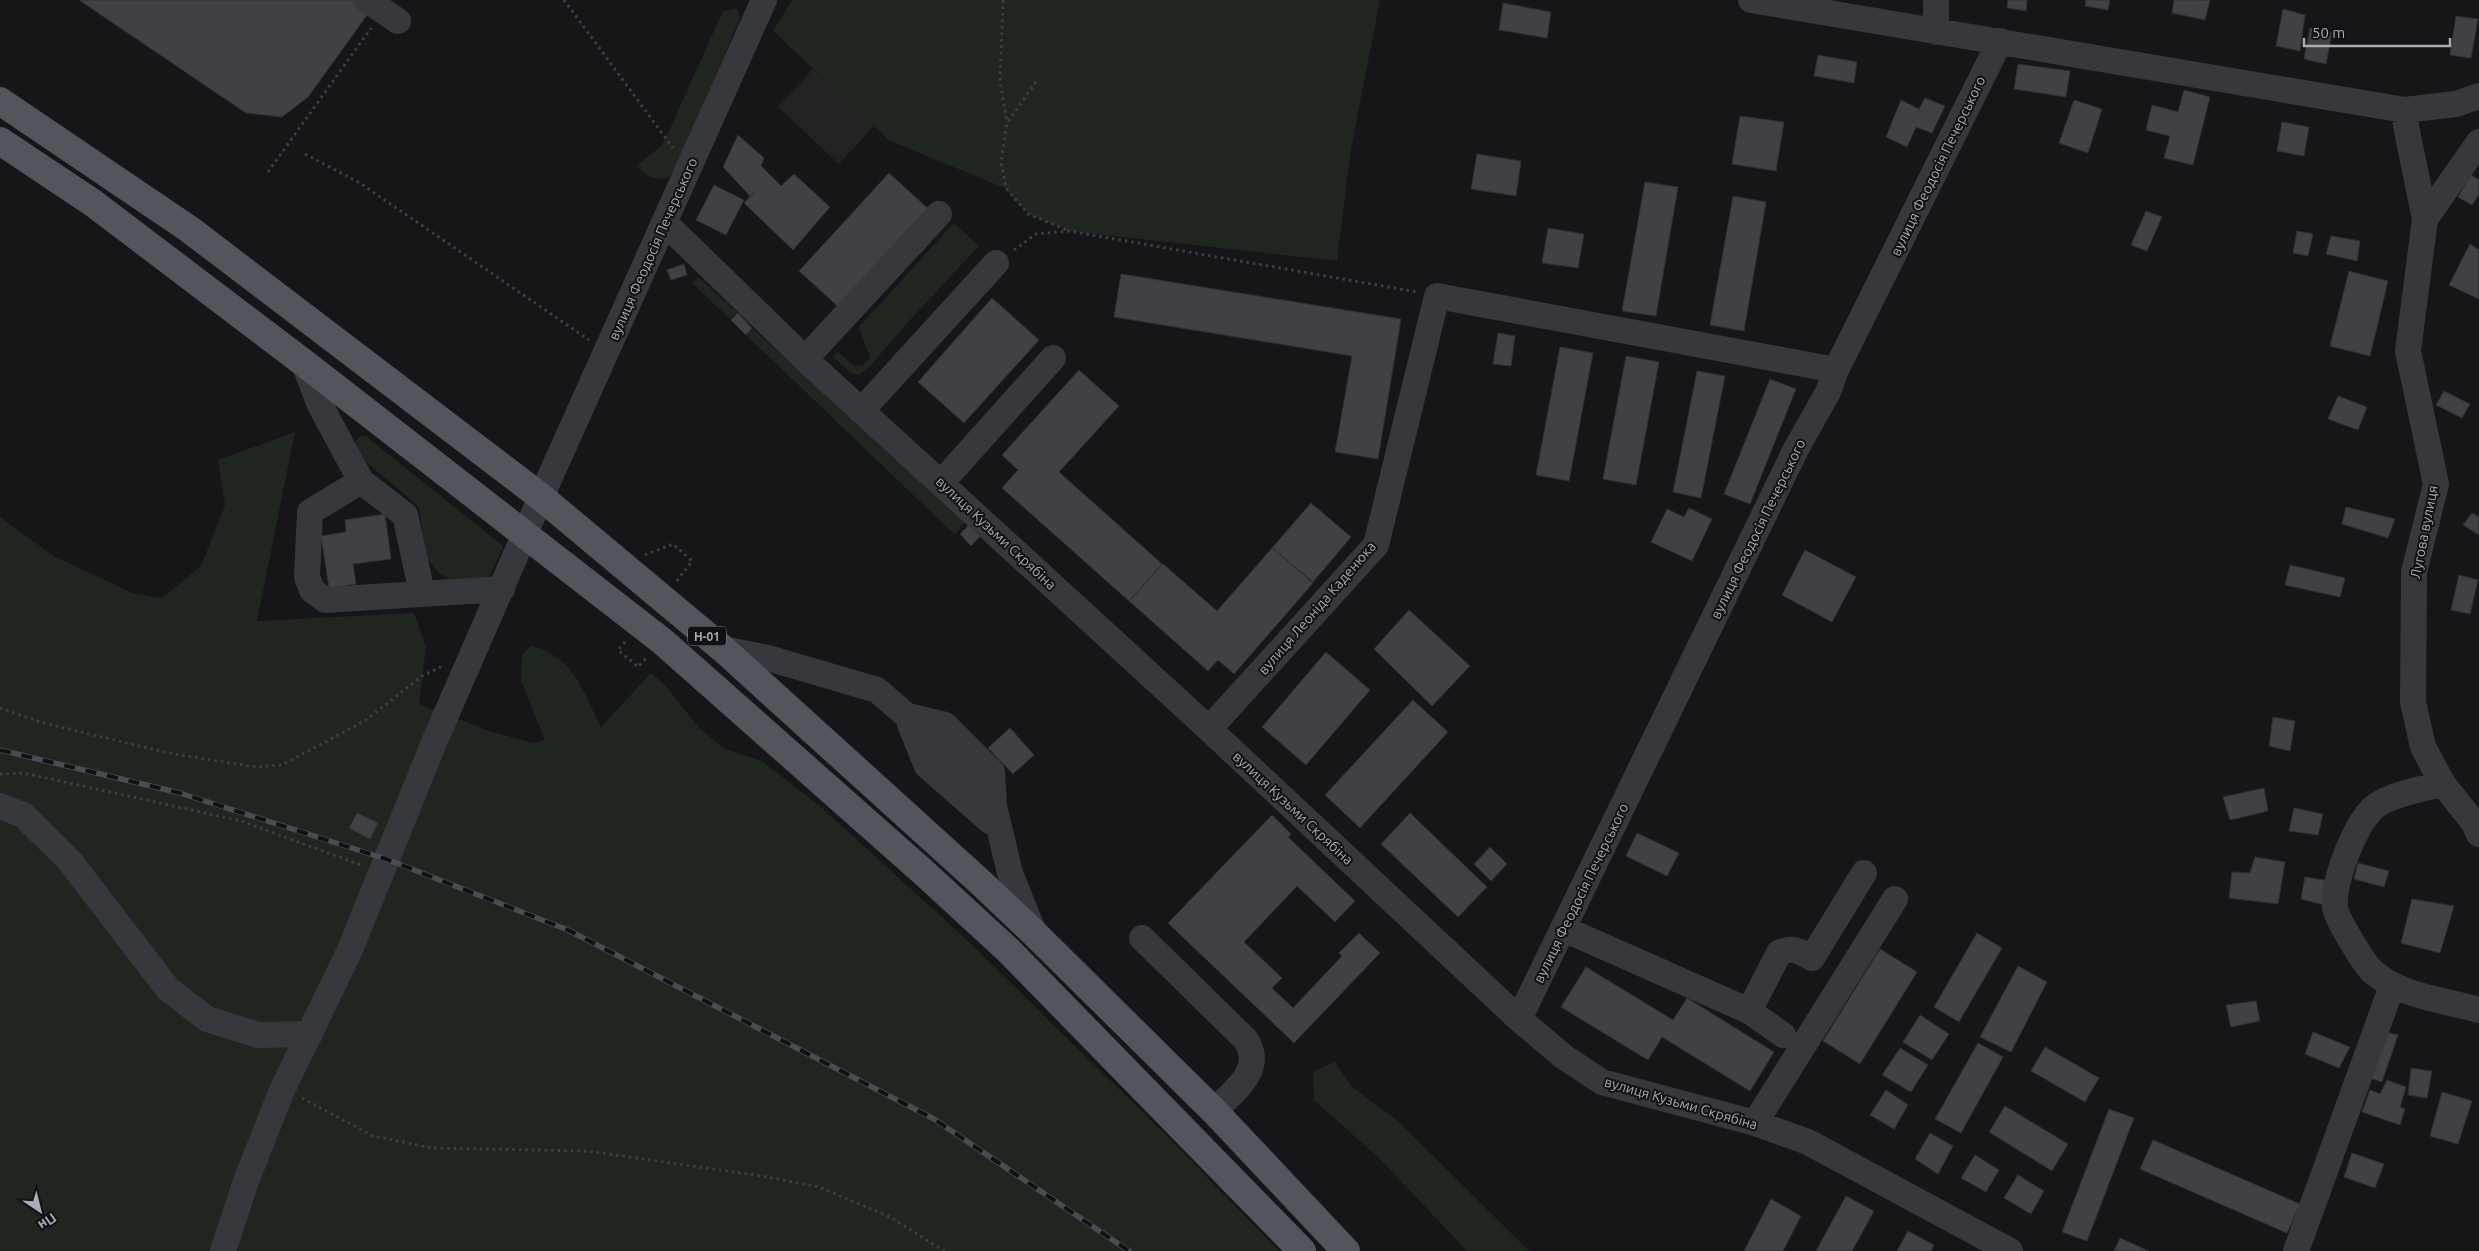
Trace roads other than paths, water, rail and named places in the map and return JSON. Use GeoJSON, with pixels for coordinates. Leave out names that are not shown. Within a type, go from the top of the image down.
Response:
{"type":"FeatureCollection","features":[{"type":"Feature","properties":{"kind":"main road","name":"Н-01"},"geometry":{"type":"LineString","coordinates":[[0,101],[189,229],[541,497],[723,649],[1034,933],[1214,1111],[1346,1251]]}},
{"type":"Feature","properties":{"kind":"main road","name":"Н-01"},"geometry":{"type":"LineString","coordinates":[[0,141],[93,203],[304,362],[662,641],[922,871],[1009,951],[1302,1251]]}},
{"type":"Feature","properties":{"kind":"street","name":"вулиця Феодосія Печерського"},"geometry":{"type":"LineString","coordinates":[[223,1251],[246,1181],[283,1088],[349,952],[470,660],[541,497],[764,0]]}},
{"type":"Feature","properties":{"kind":"street"},"geometry":{"type":"LineString","coordinates":[[1751,0],[1798,4],[1936,32],[2000,41],[2405,110],[2456,104],[2479,96]]}},
{"type":"Feature","properties":{"kind":"street"},"geometry":{"type":"LineString","coordinates":[[1936,0],[1936,32]]}},
{"type":"Feature","properties":{"kind":"street","name":"вулиця Феодосія Печерського"},"geometry":{"type":"LineString","coordinates":[[1519,1019],[1774,494],[1828,392],[1836,370],[2000,41]]}},
{"type":"Feature","properties":{"kind":"street"},"geometry":{"type":"LineString","coordinates":[[2405,110],[2406,126],[2425,219]]}},
{"type":"Feature","properties":{"kind":"street","name":"Лугова вулиця"},"geometry":{"type":"LineString","coordinates":[[2479,142],[2425,219],[2408,351],[2436,484],[2414,572],[2413,702],[2423,747],[2444,784],[2474,823],[2479,834]]}},
{"type":"Feature","properties":{"kind":"street"},"geometry":{"type":"LineString","coordinates":[[805,359],[939,214]]}},
{"type":"Feature","properties":{"kind":"street","name":"вулиця Кузьми Скрябіна"},"geometry":{"type":"LineString","coordinates":[[665,223],[861,411],[1208,729],[1519,1019],[1564,1057],[1602,1082],[1755,1123],[1808,1142],[2010,1251]]}},
{"type":"Feature","properties":{"kind":"street"},"geometry":{"type":"LineString","coordinates":[[861,411],[996,263]]}},
{"type":"Feature","properties":{"kind":"street","name":"вулиця Леоніда Каденюка"},"geometry":{"type":"LineString","coordinates":[[1208,729],[1376,545],[1437,296],[1836,370]]}},
{"type":"Feature","properties":{"kind":"street"},"geometry":{"type":"LineString","coordinates":[[941,483],[1053,358]]}},
{"type":"Feature","properties":{"kind":"street"},"geometry":{"type":"LineString","coordinates":[[304,362],[320,405],[361,481],[405,515],[422,593]]}},
{"type":"Feature","properties":{"kind":"street"},"geometry":{"type":"LineString","coordinates":[[361,481],[310,512],[307,577],[312,590],[325,600],[502,589]]}},
{"type":"Feature","properties":{"kind":"street"},"geometry":{"type":"LineString","coordinates":[[723,649],[768,658],[876,690],[907,716],[944,725],[992,772],[997,818],[1010,873],[1034,933]]}},
{"type":"Feature","properties":{"kind":"street"},"geometry":{"type":"LineString","coordinates":[[907,716],[927,766],[997,818]]}},
{"type":"Feature","properties":{"kind":"street"},"geometry":{"type":"LineString","coordinates":[[2444,784],[2406,792],[2373,808],[2354,835],[2342,865],[2335,908],[2353,946],[2371,970],[2392,986],[2479,1010]]}},
{"type":"Feature","properties":{"kind":"street"},"geometry":{"type":"LineString","coordinates":[[0,806],[23,815],[69,860],[168,989],[207,1019],[258,1035],[310,1034]]}},
{"type":"Feature","properties":{"kind":"street"},"geometry":{"type":"LineString","coordinates":[[1748,1011],[1779,953],[1787,949],[1796,949],[1812,958],[1864,873]]}},
{"type":"Feature","properties":{"kind":"street"},"geometry":{"type":"LineString","coordinates":[[1755,1123],[1895,899]]}},
{"type":"Feature","properties":{"kind":"street"},"geometry":{"type":"LineString","coordinates":[[1564,929],[1748,1011],[1783,1035]]}},
{"type":"Feature","properties":{"kind":"street"},"geometry":{"type":"LineString","coordinates":[[1142,938],[1245,1038],[1251,1047],[1253,1058],[1250,1070],[1243,1081],[1214,1111]]}},
{"type":"Feature","properties":{"kind":"street"},"geometry":{"type":"LineString","coordinates":[[2296,1251],[2392,986]]}},
{"type":"Feature","properties":{"kind":"railway"},"geometry":{"type":"LineString","coordinates":[[0,750],[180,793],[386,859],[568,930],[934,1119],[1129,1251]]}}]}
